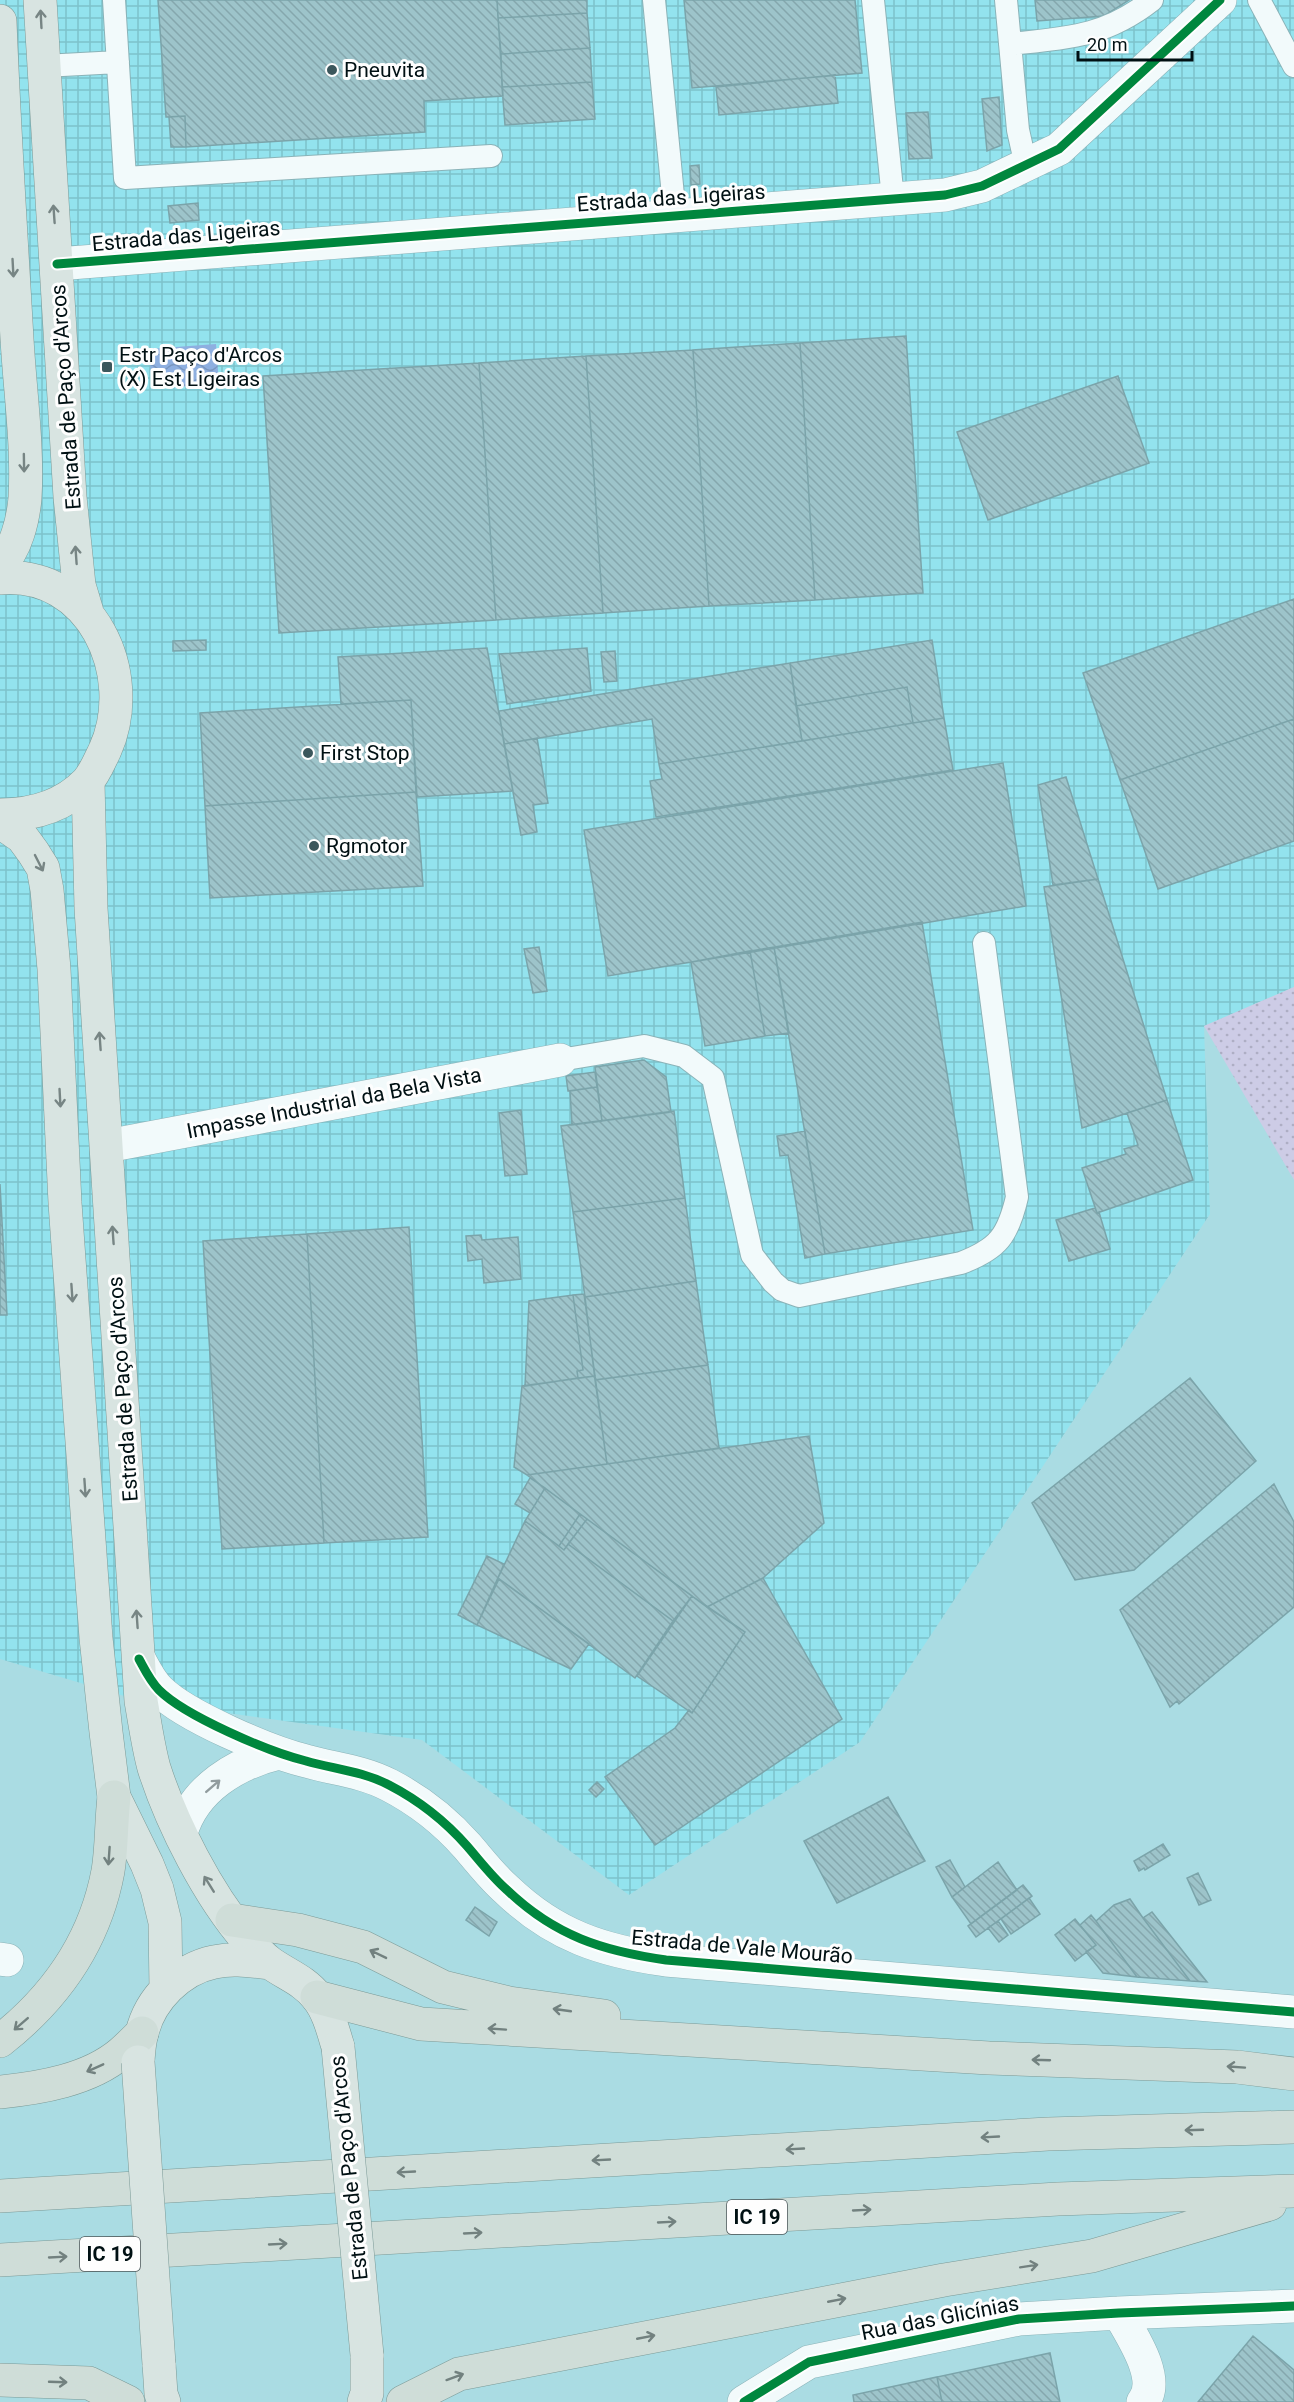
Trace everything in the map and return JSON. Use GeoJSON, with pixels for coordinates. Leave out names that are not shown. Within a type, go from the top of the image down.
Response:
{"type":"FeatureCollection","features":[{"type":"Feature","properties":{"kind":"highway"},"geometry":{"type":"LineString","coordinates":[[0,2041],[24,2022],[58,1986],[94,1923],[108,1870],[114,1797]]}},
{"type":"Feature","properties":{"kind":"highway"},"geometry":{"type":"LineString","coordinates":[[232,1920],[298,1930],[363,1947],[443,1986],[509,2003],[828,2049]]}},
{"type":"Feature","properties":{"kind":"highway"},"geometry":{"type":"LineString","coordinates":[[318,1997],[421,2024],[989,2058],[1237,2067],[1294,2074]]}},
{"type":"Feature","properties":{"kind":"highway"},"geometry":{"type":"LineString","coordinates":[[0,2092],[59,2082],[98,2068],[120,2054],[140,2048]]}},
{"type":"Feature","properties":{"kind":"highway"},"geometry":{"type":"LineString","coordinates":[[0,2196],[1048,2134],[1294,2127]]}},
{"type":"Feature","properties":{"kind":"highway","name":"IC 19"},"geometry":{"type":"LineString","coordinates":[[0,2260],[1058,2199],[1294,2191]]}},
{"type":"Feature","properties":{"kind":"highway"},"geometry":{"type":"LineString","coordinates":[[403,2402],[459,2374],[944,2280],[1092,2256],[1294,2196]]}},
{"type":"Feature","properties":{"kind":"highway"},"geometry":{"type":"LineString","coordinates":[[0,2380],[89,2383],[128,2402]]}},
{"type":"Feature","properties":{"kind":"main road","name":"Estrada de Paço d'Arcos"},"geometry":{"type":"LineString","coordinates":[[40,0],[70,496],[78,577],[87,612]]}},
{"type":"Feature","properties":{"kind":"main road","name":"Estrada de Paço d'Arcos"},"geometry":{"type":"LineString","coordinates":[[0,21],[9,362],[23,418],[25,499],[15,542],[0,565]]}},
{"type":"Feature","properties":{"kind":"main road","name":"Estrada de Paço d'Arcos"},"geometry":{"type":"LineString","coordinates":[[0,579],[14,577],[37,580],[68,596],[87,612],[101,633],[113,665],[116,701],[111,737],[88,782],[59,803],[23,815],[0,814]]}},
{"type":"Feature","properties":{"kind":"main road","name":"Estrada de Paço d'Arcos"},"geometry":{"type":"LineString","coordinates":[[88,782],[91,908],[141,1701],[149,1748],[160,1784],[195,1863],[247,1940],[270,1963],[303,1983],[318,1997],[326,2012],[338,2047],[367,2355],[367,2393],[364,2402]]}},
{"type":"Feature","properties":{"kind":"main road"},"geometry":{"type":"LineString","coordinates":[[0,822],[22,837],[33,852],[43,868],[48,890],[66,1215],[95,1626],[114,1797],[157,1889],[165,1922],[166,1989]]}},
{"type":"Feature","properties":{"kind":"main road","name":"Estrada de Paço d'Arcos"},"geometry":{"type":"LineString","coordinates":[[164,2402],[161,2394],[140,2048],[151,2009],[166,1989],[188,1972],[213,1962],[239,1959],[270,1963]]}},
{"type":"Feature","properties":{"kind":"street","name":"Estrada das Ligeiras"},"geometry":{"type":"LineString","coordinates":[[57,264],[945,195],[982,186],[1059,149],[1220,0]]}},
{"type":"Feature","properties":{"kind":"street","name":"Impasse Industrial da Bela Vista"},"geometry":{"type":"LineString","coordinates":[[107,1146],[560,1060]]}},
{"type":"Feature","properties":{"kind":"street","name":"Estrada de Vale Mourão"},"geometry":{"type":"LineString","coordinates":[[139,1659],[150,1679],[175,1703],[221,1727],[279,1753],[360,1773],[387,1784],[414,1799],[441,1820],[508,1892],[556,1928],[588,1944],[624,1954],[666,1960],[1294,2012]]}},
{"type":"Feature","properties":{"kind":"street"},"geometry":{"type":"LineString","coordinates":[[181,1833],[188,1814],[211,1787],[234,1770],[257,1758],[279,1753]]}},
{"type":"Feature","properties":{"kind":"street","name":"Rua das Glicínias"},"geometry":{"type":"LineString","coordinates":[[748,2401],[809,2362],[1019,2319],[1294,2306]]}},
{"type":"Feature","properties":{"kind":"street"},"geometry":{"type":"LineString","coordinates":[[1119,2313],[1148,2369],[1147,2397],[1143,2402]]}},
{"type":"Feature","properties":{"kind":"lane"},"geometry":{"type":"LineString","coordinates":[[114,0],[125,178],[491,156]]}},
{"type":"Feature","properties":{"kind":"lane"},"geometry":{"type":"LineString","coordinates":[[654,0],[675,216]]}},
{"type":"Feature","properties":{"kind":"lane"},"geometry":{"type":"LineString","coordinates":[[873,0],[893,199]]}},
{"type":"Feature","properties":{"kind":"lane"},"geometry":{"type":"LineString","coordinates":[[1006,0],[1018,130],[1026,166]]}},
{"type":"Feature","properties":{"kind":"lane"},"geometry":{"type":"LineString","coordinates":[[1010,44],[1071,37],[1098,31],[1119,23],[1152,0]]}},
{"type":"Feature","properties":{"kind":"lane"},"geometry":{"type":"LineString","coordinates":[[1259,0],[1294,66]]}},
{"type":"Feature","properties":{"kind":"lane"},"geometry":{"type":"LineString","coordinates":[[44,66],[118,62]]}},
{"type":"Feature","properties":{"kind":"lane"},"geometry":{"type":"LineString","coordinates":[[560,1060],[644,1046],[684,1056],[713,1078],[752,1255],[782,1290],[799,1296],[961,1263],[984,1255],[1000,1240],[1012,1220],[1017,1197],[984,943]]}},
{"type":"Feature","properties":{"kind":"shaded area"},"geometry":{"type":"Polygon","coordinates":[[[0,0],[1294,0],[1294,987],[1204,1026],[1210,1214],[860,1742],[629,1895],[422,1740],[141,1701],[0,1659],[0,0]]]}},
{"type":"Feature","properties":{"kind":"shaded area"},"geometry":{"type":"Polygon","coordinates":[[[1294,987],[1294,1180],[1204,1026],[1294,987]]]}},
{"type":"Feature","properties":{"kind":"water"},"geometry":{"type":"Polygon","coordinates":[[[216,344],[219,384],[152,389],[149,349],[216,344]]]}},
{"type":"Feature","properties":{"kind":"building","name":"Pneuvita"},"geometry":{"type":"Polygon","coordinates":[[[158,0],[497,0],[503,96],[424,101],[425,132],[186,147],[185,116],[166,117],[158,0]]]}},
{"type":"Feature","properties":{"kind":"building"},"geometry":{"type":"Polygon","coordinates":[[[497,0],[587,0],[587,13],[498,18],[497,0]]]}},
{"type":"Feature","properties":{"kind":"building"},"geometry":{"type":"Polygon","coordinates":[[[684,0],[855,0],[862,73],[692,88],[684,0]]]}},
{"type":"Feature","properties":{"kind":"building"},"geometry":{"type":"Polygon","coordinates":[[[1035,0],[1129,0],[1104,16],[1037,21],[1035,0]]]}},
{"type":"Feature","properties":{"kind":"building"},"geometry":{"type":"Polygon","coordinates":[[[587,13],[590,48],[501,54],[498,18],[587,13]]]}},
{"type":"Feature","properties":{"kind":"building"},"geometry":{"type":"Polygon","coordinates":[[[590,48],[592,82],[502,87],[501,54],[590,48]]]}},
{"type":"Feature","properties":{"kind":"building"},"geometry":{"type":"Polygon","coordinates":[[[835,75],[838,103],[719,115],[716,87],[835,75]]]}},
{"type":"Feature","properties":{"kind":"building"},"geometry":{"type":"Polygon","coordinates":[[[592,82],[595,119],[505,125],[502,87],[592,82]]]}},
{"type":"Feature","properties":{"kind":"building"},"geometry":{"type":"Polygon","coordinates":[[[999,97],[1002,145],[987,151],[982,99],[999,97]]]}},
{"type":"Feature","properties":{"kind":"building"},"geometry":{"type":"Polygon","coordinates":[[[928,112],[932,158],[909,159],[906,113],[928,112]]]}},
{"type":"Feature","properties":{"kind":"building"},"geometry":{"type":"Polygon","coordinates":[[[185,116],[186,147],[171,147],[169,117],[185,116]]]}},
{"type":"Feature","properties":{"kind":"building"},"geometry":{"type":"Polygon","coordinates":[[[699,165],[700,184],[691,185],[690,166],[699,165]]]}},
{"type":"Feature","properties":{"kind":"building"},"geometry":{"type":"Polygon","coordinates":[[[198,203],[199,220],[170,223],[168,206],[198,203]]]}},
{"type":"Feature","properties":{"kind":"building"},"geometry":{"type":"Polygon","coordinates":[[[906,336],[923,593],[815,600],[800,343],[906,336]]]}},
{"type":"Feature","properties":{"kind":"building"},"geometry":{"type":"Polygon","coordinates":[[[800,343],[815,600],[709,606],[693,350],[800,343]]]}},
{"type":"Feature","properties":{"kind":"building"},"geometry":{"type":"Polygon","coordinates":[[[693,350],[709,606],[603,613],[586,356],[693,350]]]}},
{"type":"Feature","properties":{"kind":"building"},"geometry":{"type":"Polygon","coordinates":[[[586,356],[603,613],[496,620],[479,363],[586,356]]]}},
{"type":"Feature","properties":{"kind":"building"},"geometry":{"type":"Polygon","coordinates":[[[479,363],[496,620],[279,633],[263,376],[479,363]]]}},
{"type":"Feature","properties":{"kind":"building"},"geometry":{"type":"Polygon","coordinates":[[[1118,376],[1149,463],[988,520],[957,432],[1118,376]]]}},
{"type":"Feature","properties":{"kind":"building"},"geometry":{"type":"Polygon","coordinates":[[[1294,599],[1294,719],[1120,780],[1083,673],[1294,599]]]}},
{"type":"Feature","properties":{"kind":"building"},"geometry":{"type":"Polygon","coordinates":[[[206,640],[206,650],[173,651],[173,641],[206,640]]]}},
{"type":"Feature","properties":{"kind":"building"},"geometry":{"type":"Polygon","coordinates":[[[932,640],[944,718],[913,723],[907,687],[796,706],[790,663],[932,640]]]}},
{"type":"Feature","properties":{"kind":"building"},"geometry":{"type":"Polygon","coordinates":[[[487,648],[513,791],[417,797],[411,700],[341,704],[338,657],[487,648]]]}},
{"type":"Feature","properties":{"kind":"building"},"geometry":{"type":"Polygon","coordinates":[[[587,648],[591,691],[507,704],[499,654],[587,648]]]}},
{"type":"Feature","properties":{"kind":"building"},"geometry":{"type":"Polygon","coordinates":[[[615,651],[617,681],[604,682],[601,652],[615,651]]]}},
{"type":"Feature","properties":{"kind":"building"},"geometry":{"type":"Polygon","coordinates":[[[790,663],[802,741],[659,764],[652,719],[504,744],[499,711],[790,663]]]}},
{"type":"Feature","properties":{"kind":"building"},"geometry":{"type":"Polygon","coordinates":[[[907,687],[913,723],[802,741],[796,706],[907,687]]]}},
{"type":"Feature","properties":{"kind":"building","name":"First Stop"},"geometry":{"type":"Polygon","coordinates":[[[411,700],[416,792],[205,806],[200,713],[411,700]]]}},
{"type":"Feature","properties":{"kind":"building"},"geometry":{"type":"Polygon","coordinates":[[[944,718],[953,770],[656,817],[650,781],[662,779],[659,764],[944,718]]]}},
{"type":"Feature","properties":{"kind":"building"},"geometry":{"type":"Polygon","coordinates":[[[1294,719],[1294,841],[1158,889],[1120,780],[1294,719]]]}},
{"type":"Feature","properties":{"kind":"building"},"geometry":{"type":"Polygon","coordinates":[[[537,738],[548,803],[533,805],[537,832],[521,835],[504,744],[537,738]]]}},
{"type":"Feature","properties":{"kind":"building"},"geometry":{"type":"Polygon","coordinates":[[[1003,763],[1026,906],[608,976],[584,830],[1003,763]]]}},
{"type":"Feature","properties":{"kind":"building"},"geometry":{"type":"Polygon","coordinates":[[[1066,777],[1098,879],[1053,885],[1038,785],[1066,777]]]}},
{"type":"Feature","properties":{"kind":"building","name":"Rgmotor"},"geometry":{"type":"Polygon","coordinates":[[[416,792],[423,886],[210,898],[205,806],[416,792]]]}},
{"type":"Feature","properties":{"kind":"building"},"geometry":{"type":"Polygon","coordinates":[[[1098,879],[1167,1100],[1082,1128],[1044,887],[1098,879]]]}},
{"type":"Feature","properties":{"kind":"building"},"geometry":{"type":"Polygon","coordinates":[[[922,922],[973,1230],[825,1254],[774,947],[922,922]]]}},
{"type":"Feature","properties":{"kind":"building"},"geometry":{"type":"Polygon","coordinates":[[[539,947],[547,991],[533,993],[524,949],[539,947]]]}},
{"type":"Feature","properties":{"kind":"building"},"geometry":{"type":"Polygon","coordinates":[[[774,947],[789,1033],[765,1036],[750,951],[774,947]]]}},
{"type":"Feature","properties":{"kind":"building"},"geometry":{"type":"Polygon","coordinates":[[[750,951],[765,1036],[705,1046],[691,962],[750,951]]]}},
{"type":"Feature","properties":{"kind":"building"},"geometry":{"type":"Polygon","coordinates":[[[644,1060],[666,1077],[671,1112],[602,1121],[595,1067],[644,1060]]]}},
{"type":"Feature","properties":{"kind":"building"},"geometry":{"type":"Polygon","coordinates":[[[595,1072],[597,1087],[568,1091],[566,1076],[595,1072]]]}},
{"type":"Feature","properties":{"kind":"building"},"geometry":{"type":"Polygon","coordinates":[[[597,1087],[602,1121],[572,1125],[570,1091],[597,1087]]]}},
{"type":"Feature","properties":{"kind":"building"},"geometry":{"type":"Polygon","coordinates":[[[1167,1100],[1193,1180],[1097,1213],[1082,1168],[1126,1154],[1124,1149],[1138,1145],[1127,1113],[1167,1100]]]}},
{"type":"Feature","properties":{"kind":"building"},"geometry":{"type":"Polygon","coordinates":[[[521,1110],[527,1174],[505,1176],[499,1113],[521,1110]]]}},
{"type":"Feature","properties":{"kind":"building"},"geometry":{"type":"Polygon","coordinates":[[[674,1111],[685,1198],[573,1212],[561,1126],[674,1111]]]}},
{"type":"Feature","properties":{"kind":"building"},"geometry":{"type":"Polygon","coordinates":[[[805,1131],[825,1254],[805,1258],[788,1155],[780,1156],[777,1136],[805,1131]]]}},
{"type":"Feature","properties":{"kind":"building"},"geometry":{"type":"Polygon","coordinates":[[[0,1184],[7,1315],[0,1315],[0,1184]]]}},
{"type":"Feature","properties":{"kind":"building"},"geometry":{"type":"Polygon","coordinates":[[[685,1198],[696,1281],[585,1297],[573,1212],[685,1198]]]}},
{"type":"Feature","properties":{"kind":"building"},"geometry":{"type":"Polygon","coordinates":[[[1095,1208],[1097,1213],[1099,1212],[1110,1249],[1069,1261],[1056,1220],[1095,1208]]]}},
{"type":"Feature","properties":{"kind":"building"},"geometry":{"type":"Polygon","coordinates":[[[409,1227],[428,1537],[324,1543],[307,1234],[409,1227]]]}},
{"type":"Feature","properties":{"kind":"building"},"geometry":{"type":"Polygon","coordinates":[[[307,1234],[324,1543],[222,1549],[203,1241],[307,1234]]]}},
{"type":"Feature","properties":{"kind":"building"},"geometry":{"type":"Polygon","coordinates":[[[481,1235],[482,1240],[518,1237],[521,1279],[484,1283],[482,1259],[468,1261],[466,1236],[481,1235]]]}},
{"type":"Feature","properties":{"kind":"building"},"geometry":{"type":"Polygon","coordinates":[[[696,1281],[708,1365],[595,1380],[585,1297],[696,1281]]]}},
{"type":"Feature","properties":{"kind":"building"},"geometry":{"type":"Polygon","coordinates":[[[584,1294],[595,1376],[578,1378],[577,1371],[583,1370],[573,1295],[584,1294]]]}},
{"type":"Feature","properties":{"kind":"building"},"geometry":{"type":"Polygon","coordinates":[[[573,1295],[583,1370],[577,1371],[578,1378],[525,1386],[529,1301],[573,1295]]]}},
{"type":"Feature","properties":{"kind":"building"},"geometry":{"type":"Polygon","coordinates":[[[708,1365],[719,1448],[607,1464],[595,1380],[708,1365]]]}},
{"type":"Feature","properties":{"kind":"building"},"geometry":{"type":"Polygon","coordinates":[[[595,1376],[607,1464],[527,1475],[514,1467],[522,1386],[595,1376]]]}},
{"type":"Feature","properties":{"kind":"building"},"geometry":{"type":"Polygon","coordinates":[[[1190,1378],[1256,1461],[1134,1570],[1075,1580],[1032,1503],[1190,1378]]]}},
{"type":"Feature","properties":{"kind":"building"},"geometry":{"type":"Polygon","coordinates":[[[809,1436],[824,1523],[763,1578],[707,1607],[527,1475],[809,1436]]]}},
{"type":"Feature","properties":{"kind":"building"},"geometry":{"type":"Polygon","coordinates":[[[530,1478],[545,1488],[530,1513],[515,1504],[530,1478]]]}},
{"type":"Feature","properties":{"kind":"building"},"geometry":{"type":"Polygon","coordinates":[[[1274,1484],[1294,1522],[1294,1607],[1179,1704],[1177,1701],[1170,1707],[1120,1610],[1274,1484]]]}},
{"type":"Feature","properties":{"kind":"building"},"geometry":{"type":"Polygon","coordinates":[[[545,1488],[580,1514],[559,1546],[525,1521],[545,1488]]]}},
{"type":"Feature","properties":{"kind":"building"},"geometry":{"type":"Polygon","coordinates":[[[580,1514],[587,1519],[564,1550],[559,1546],[580,1514]]]}},
{"type":"Feature","properties":{"kind":"building"},"geometry":{"type":"Polygon","coordinates":[[[587,1519],[692,1596],[673,1621],[568,1544],[587,1519]]]}},
{"type":"Feature","properties":{"kind":"building"},"geometry":{"type":"Polygon","coordinates":[[[525,1521],[564,1550],[568,1544],[673,1621],[635,1678],[498,1578],[525,1521]]]}},
{"type":"Feature","properties":{"kind":"building"},"geometry":{"type":"Polygon","coordinates":[[[487,1556],[504,1564],[477,1625],[458,1615],[487,1556]]]}},
{"type":"Feature","properties":{"kind":"building"},"geometry":{"type":"Polygon","coordinates":[[[763,1578],[842,1719],[655,1845],[605,1777],[675,1728],[689,1710],[692,1713],[745,1632],[707,1607],[763,1578]]]}},
{"type":"Feature","properties":{"kind":"building"},"geometry":{"type":"Polygon","coordinates":[[[499,1579],[589,1644],[571,1669],[477,1625],[499,1579]]]}},
{"type":"Feature","properties":{"kind":"building"},"geometry":{"type":"Polygon","coordinates":[[[692,1596],[745,1632],[692,1713],[637,1676],[692,1596]]]}},
{"type":"Feature","properties":{"kind":"building"},"geometry":{"type":"Polygon","coordinates":[[[597,1782],[604,1789],[596,1797],[589,1790],[597,1782]]]}},
{"type":"Feature","properties":{"kind":"building"},"geometry":{"type":"Polygon","coordinates":[[[888,1797],[925,1861],[837,1903],[804,1841],[888,1797]]]}},
{"type":"Feature","properties":{"kind":"building"},"geometry":{"type":"Polygon","coordinates":[[[1163,1844],[1170,1855],[1145,1870],[1144,1868],[1139,1871],[1134,1861],[1163,1844]]]}},
{"type":"Feature","properties":{"kind":"building"},"geometry":{"type":"Polygon","coordinates":[[[950,1860],[965,1887],[952,1897],[936,1867],[950,1860]]]}},
{"type":"Feature","properties":{"kind":"building"},"geometry":{"type":"Polygon","coordinates":[[[998,1862],[1017,1890],[971,1924],[952,1897],[998,1862]]]}},
{"type":"Feature","properties":{"kind":"building"},"geometry":{"type":"Polygon","coordinates":[[[1198,1873],[1211,1900],[1199,1905],[1187,1878],[1198,1873]]]}},
{"type":"Feature","properties":{"kind":"building"},"geometry":{"type":"Polygon","coordinates":[[[1023,1885],[1032,1896],[976,1937],[968,1926],[1023,1885]]]}},
{"type":"Feature","properties":{"kind":"building"},"geometry":{"type":"Polygon","coordinates":[[[1029,1898],[1040,1914],[1011,1934],[1001,1919],[1029,1898]]]}},
{"type":"Feature","properties":{"kind":"building"},"geometry":{"type":"Polygon","coordinates":[[[1130,1899],[1190,1981],[1137,1977],[1096,1921],[1114,1905],[1130,1899]]]}},
{"type":"Feature","properties":{"kind":"building"},"geometry":{"type":"Polygon","coordinates":[[[475,1907],[497,1922],[489,1936],[466,1920],[475,1907]]]}},
{"type":"Feature","properties":{"kind":"building"},"geometry":{"type":"Polygon","coordinates":[[[1152,1912],[1207,1982],[1190,1981],[1143,1918],[1152,1912]]]}},
{"type":"Feature","properties":{"kind":"building"},"geometry":{"type":"Polygon","coordinates":[[[1091,1915],[1137,1977],[1103,1973],[1086,1952],[1096,1945],[1080,1925],[1091,1915]]]}},
{"type":"Feature","properties":{"kind":"building"},"geometry":{"type":"Polygon","coordinates":[[[1075,1919],[1096,1945],[1075,1961],[1055,1935],[1075,1919]]]}},
{"type":"Feature","properties":{"kind":"building"},"geometry":{"type":"Polygon","coordinates":[[[998,1921],[1008,1935],[999,1942],[988,1928],[998,1921]]]}},
{"type":"Feature","properties":{"kind":"building"},"geometry":{"type":"Polygon","coordinates":[[[1253,2336],[1294,2370],[1294,2402],[1198,2402],[1253,2336]]]}},
{"type":"Feature","properties":{"kind":"building"},"geometry":{"type":"Polygon","coordinates":[[[1050,2353],[1060,2402],[942,2402],[937,2377],[1050,2353]]]}},
{"type":"Feature","properties":{"kind":"building"},"geometry":{"type":"Polygon","coordinates":[[[937,2377],[942,2402],[854,2402],[853,2395],[937,2377]]]}},
{"type":"Feature","properties":{"kind":"cycle path"},"geometry":{"type":"LineString","coordinates":[[57,264],[945,195],[982,186],[1059,149],[1220,0]]}},
{"type":"Feature","properties":{"kind":"cycle path"},"geometry":{"type":"LineString","coordinates":[[139,1659],[159,1690],[207,1722],[290,1756],[379,1780],[410,1797],[450,1828],[496,1880],[525,1906],[562,1930],[601,1946],[666,1960],[1294,2012]]}},
{"type":"Feature","properties":{"kind":"cycle path"},"geometry":{"type":"LineString","coordinates":[[744,2402],[809,2362],[1019,2319],[1294,2306]]}},
{"type":"Feature","properties":{"kind":"place","name":"Pneuvita"},"geometry":{"type":"Point","coordinates":[332,70]}},
{"type":"Feature","properties":{"kind":"place","name":"Estr Paço d'Arcos (X) Est Ligeiras"},"geometry":{"type":"Point","coordinates":[107,367]}},
{"type":"Feature","properties":{"kind":"place","name":"First Stop"},"geometry":{"type":"Point","coordinates":[308,753]}},
{"type":"Feature","properties":{"kind":"place","name":"Rgmotor"},"geometry":{"type":"Point","coordinates":[314,846]}}]}
